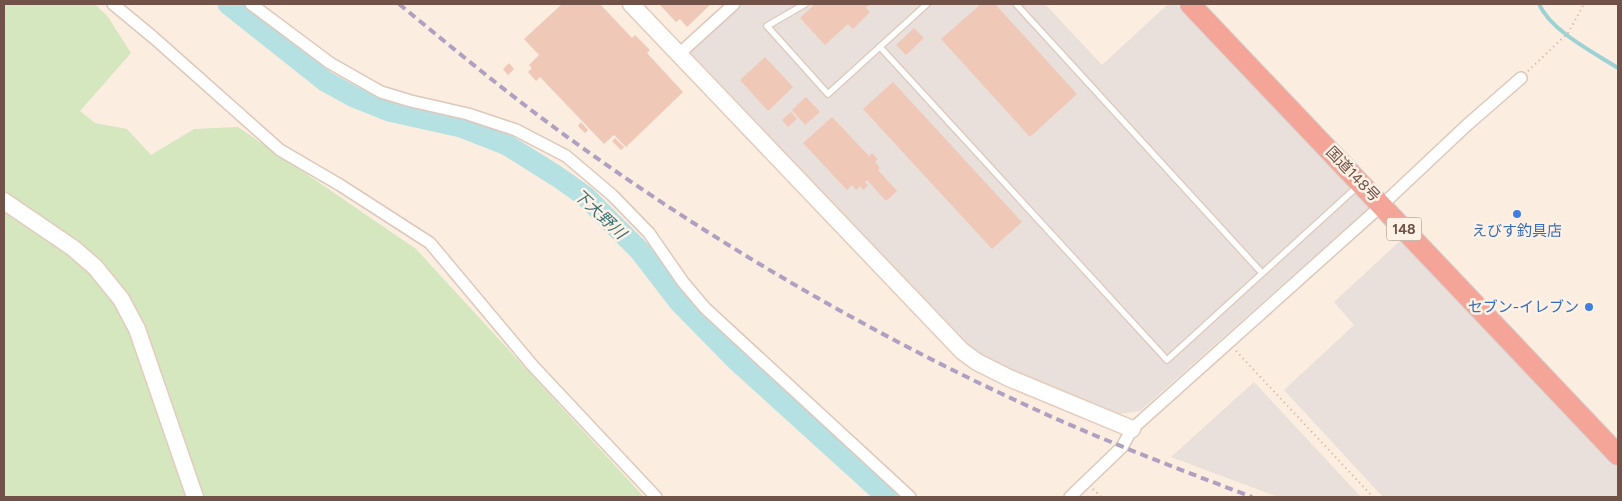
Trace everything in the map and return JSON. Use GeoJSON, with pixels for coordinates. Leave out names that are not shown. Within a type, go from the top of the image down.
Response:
{"type":"FeatureCollection","features":[{"type":"Feature","properties":{"kind":"highway","name":"国道148号"},"geometry":{"type":"LineString","coordinates":[[1190,4],[1618,455]]}},
{"type":"Feature","properties":{"kind":"street"},"geometry":{"type":"LineString","coordinates":[[113,4],[280,150],[348,190],[430,243],[533,366],[656,497]]}},
{"type":"Feature","properties":{"kind":"street"},"geometry":{"type":"LineString","coordinates":[[251,4],[330,63],[381,92],[468,114],[516,130],[566,156],[612,194],[649,233],[683,282],[705,308],[910,497]]}},
{"type":"Feature","properties":{"kind":"street"},"geometry":{"type":"LineString","coordinates":[[631,4],[962,351],[977,362],[1009,378],[1132,429]]}},
{"type":"Feature","properties":{"kind":"street"},"geometry":{"type":"LineString","coordinates":[[679,54],[734,4]]}},
{"type":"Feature","properties":{"kind":"street"},"geometry":{"type":"LineString","coordinates":[[1070,497],[1122,447],[1132,429],[1521,78]]}},
{"type":"Feature","properties":{"kind":"street"},"geometry":{"type":"LineString","coordinates":[[4,201],[73,248],[95,267],[121,299],[130,314],[143,345],[195,497]]}},
{"type":"Feature","properties":{"kind":"lane"},"geometry":{"type":"LineString","coordinates":[[806,4],[767,26],[828,94],[927,4]]}},
{"type":"Feature","properties":{"kind":"lane"},"geometry":{"type":"LineString","coordinates":[[1016,4],[1262,274]]}},
{"type":"Feature","properties":{"kind":"lane"},"geometry":{"type":"LineString","coordinates":[[880,47],[1167,360],[1361,183]]}},
{"type":"Feature","properties":{"kind":"path"},"geometry":{"type":"LineString","coordinates":[[1521,78],[1568,32],[1584,4]]}},
{"type":"Feature","properties":{"kind":"path"},"geometry":{"type":"LineString","coordinates":[[1229,343],[1373,497]]}},
{"type":"Feature","properties":{"kind":"shaded area"},"geometry":{"type":"Polygon","coordinates":[[[742,4],[1045,4],[1102,65],[1168,4],[1176,4],[1374,203],[1140,411],[1119,414],[981,357],[959,337],[687,55],[742,4]]]}},
{"type":"Feature","properties":{"kind":"shaded area"},"geometry":{"type":"Polygon","coordinates":[[[1401,240],[1618,467],[1618,497],[1383,497],[1284,390],[1354,325],[1334,302],[1401,240]]]}},
{"type":"Feature","properties":{"kind":"shaded area"},"geometry":{"type":"Polygon","coordinates":[[[1254,382],[1361,497],[1278,497],[1171,457],[1254,382]]]}},
{"type":"Feature","properties":{"kind":"green space"},"geometry":{"type":"Polygon","coordinates":[[[4,4],[95,4],[108,17],[131,53],[80,111],[95,123],[127,129],[151,155],[194,129],[238,127],[416,249],[644,497],[4,497],[4,4]]]}},
{"type":"Feature","properties":{"kind":"building"},"geometry":{"type":"Polygon","coordinates":[[[562,4],[600,4],[632,38],[635,35],[650,50],[647,53],[683,92],[626,147],[614,135],[604,144],[540,77],[536,81],[528,72],[532,68],[529,65],[539,55],[524,39],[562,4]]]}},
{"type":"Feature","properties":{"kind":"building"},"geometry":{"type":"Polygon","coordinates":[[[659,4],[710,5],[687,27],[680,19],[676,22],[659,4]]]}},
{"type":"Feature","properties":{"kind":"building"},"geometry":{"type":"Polygon","coordinates":[[[815,4],[870,4],[866,8],[870,12],[853,29],[848,24],[825,45],[800,18],[815,4]]]}},
{"type":"Feature","properties":{"kind":"building"},"geometry":{"type":"Polygon","coordinates":[[[981,4],[995,4],[1077,94],[1030,137],[941,39],[981,4]]]}},
{"type":"Feature","properties":{"kind":"building"},"geometry":{"type":"Polygon","coordinates":[[[914,28],[924,38],[906,55],[896,45],[914,28]]]}},
{"type":"Feature","properties":{"kind":"building"},"geometry":{"type":"Polygon","coordinates":[[[765,57],[793,87],[768,111],[740,80],[765,57]]]}},
{"type":"Feature","properties":{"kind":"building"},"geometry":{"type":"Polygon","coordinates":[[[509,63],[514,69],[508,75],[503,69],[509,63]]]}},
{"type":"Feature","properties":{"kind":"building"},"geometry":{"type":"Polygon","coordinates":[[[893,82],[1022,222],[992,249],[863,109],[893,82]]]}},
{"type":"Feature","properties":{"kind":"building"},"geometry":{"type":"Polygon","coordinates":[[[806,97],[820,112],[805,125],[792,110],[806,97]]]}},
{"type":"Feature","properties":{"kind":"building"},"geometry":{"type":"Polygon","coordinates":[[[791,112],[797,119],[788,127],[782,120],[791,112]]]}},
{"type":"Feature","properties":{"kind":"building"},"geometry":{"type":"Polygon","coordinates":[[[832,117],[869,156],[872,153],[878,159],[875,162],[880,168],[878,170],[897,191],[886,201],[867,180],[865,182],[868,186],[863,190],[860,186],[856,190],[852,185],[847,190],[803,143],[832,117]]]}},
{"type":"Feature","properties":{"kind":"building"},"geometry":{"type":"Polygon","coordinates":[[[581,122],[588,130],[585,133],[578,126],[581,122]]]}},
{"type":"Feature","properties":{"kind":"building"},"geometry":{"type":"Polygon","coordinates":[[[615,138],[624,147],[621,150],[612,141],[615,138]]]}},
{"type":"Feature","properties":{"kind":"waterway","name":"下大野川"},"geometry":{"type":"LineString","coordinates":[[228,4],[325,81],[354,97],[389,111],[461,127],[507,145],[585,196],[640,251],[680,303],[736,360],[887,497]]}},
{"type":"Feature","properties":{"kind":"waterway"},"geometry":{"type":"LineString","coordinates":[[1539,4],[1545,14],[1563,32],[1618,68]]}},
{"type":"Feature","properties":{"kind":"railway"},"geometry":{"type":"LineString","coordinates":[[399,4],[495,82],[609,167],[779,276],[897,341],[1017,401],[1104,439],[1252,497]]}},
{"type":"Feature","properties":{"kind":"place","name":"えびす釣具店"},"geometry":{"type":"Point","coordinates":[1517,214]}},
{"type":"Feature","properties":{"kind":"place","name":"セブン-イレブン"},"geometry":{"type":"Point","coordinates":[1589,307]}}]}
